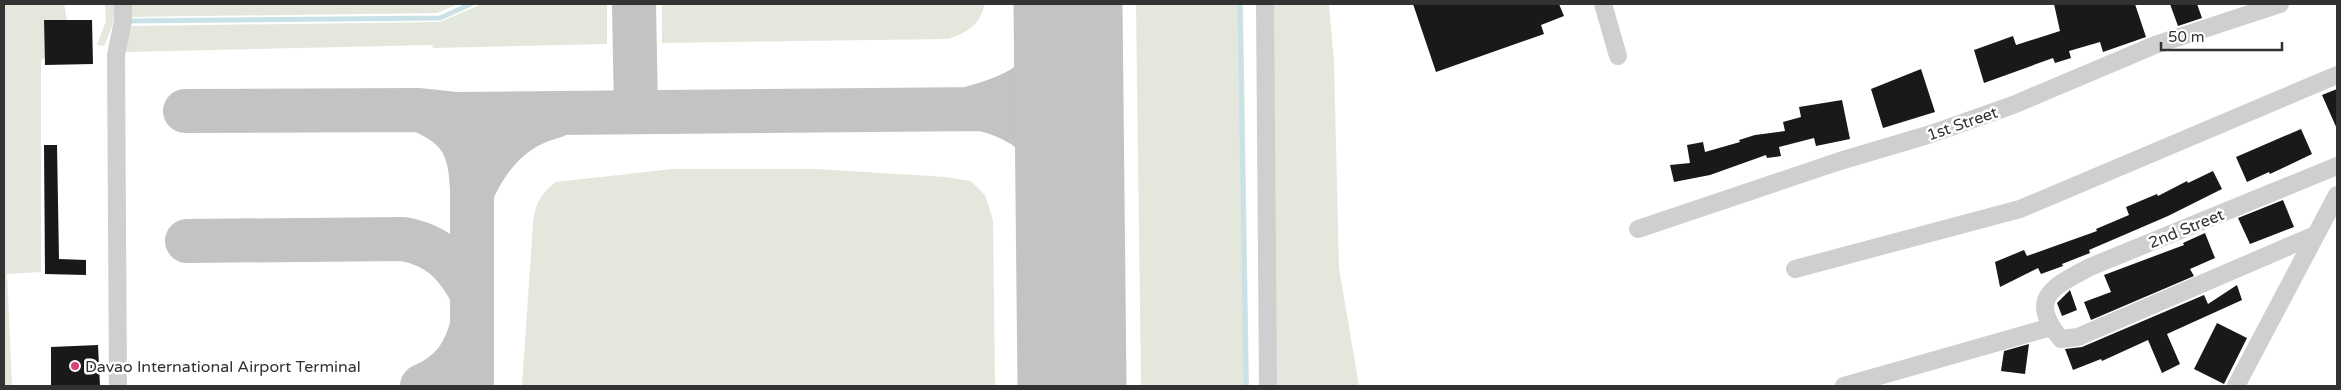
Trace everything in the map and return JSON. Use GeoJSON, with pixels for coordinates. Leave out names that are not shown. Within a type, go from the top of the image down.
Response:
{"type":"FeatureCollection","features":[{"type":"Feature","properties":{"kind":"street"},"geometry":{"type":"LineString","coordinates":[[118,386],[116,55],[123,21],[122,4]]}},
{"type":"Feature","properties":{"kind":"street"},"geometry":{"type":"LineString","coordinates":[[1265,4],[1268,386]]}},
{"type":"Feature","properties":{"kind":"street"},"geometry":{"type":"LineString","coordinates":[[1603,4],[1618,56]]}},
{"type":"Feature","properties":{"kind":"street","name":"1st Street"},"geometry":{"type":"LineString","coordinates":[[1638,229],[2013,105],[2155,45],[2280,4]]}},
{"type":"Feature","properties":{"kind":"street"},"geometry":{"type":"LineString","coordinates":[[1796,268],[2020,209],[2337,75]]}},
{"type":"Feature","properties":{"kind":"street","name":"2nd Street"},"geometry":{"type":"LineString","coordinates":[[2051,327],[2044,303],[2047,294],[2055,287],[2090,267],[2337,166]]}},
{"type":"Feature","properties":{"kind":"street"},"geometry":{"type":"LineString","coordinates":[[2236,386],[2337,195]]}},
{"type":"Feature","properties":{"kind":"street"},"geometry":{"type":"LineString","coordinates":[[1844,386],[2051,327],[2061,338],[2078,336],[2315,235]]}},
{"type":"Feature","properties":{"kind":"shaded area"},"geometry":{"type":"Polygon","coordinates":[[[4,4],[64,4],[67,20],[44,21],[45,58],[41,60],[41,272],[7,274],[12,386],[4,386],[4,4]]]}},
{"type":"Feature","properties":{"kind":"shaded area"},"geometry":{"type":"Polygon","coordinates":[[[105,4],[115,4],[112,26],[104,46],[97,45],[106,21],[105,4]]]}},
{"type":"Feature","properties":{"kind":"shaded area"},"geometry":{"type":"Polygon","coordinates":[[[129,4],[458,4],[437,13],[129,17],[129,4]]]}},
{"type":"Feature","properties":{"kind":"shaded area"},"geometry":{"type":"Polygon","coordinates":[[[482,4],[607,4],[607,44],[433,48],[432,45],[126,52],[130,26],[440,22],[482,4]]]}},
{"type":"Feature","properties":{"kind":"shaded area"},"geometry":{"type":"Polygon","coordinates":[[[662,4],[985,4],[980,18],[972,27],[949,39],[662,43],[662,4]]]}},
{"type":"Feature","properties":{"kind":"shaded area"},"geometry":{"type":"Polygon","coordinates":[[[1136,4],[1243,4],[1249,386],[1141,386],[1136,4]]]}},
{"type":"Feature","properties":{"kind":"shaded area"},"geometry":{"type":"Polygon","coordinates":[[[1270,4],[1329,4],[1334,62],[1339,268],[1359,386],[1275,386],[1270,4]]]}},
{"type":"Feature","properties":{"kind":"shaded area"},"geometry":{"type":"Polygon","coordinates":[[[673,169],[817,169],[946,177],[971,181],[985,195],[993,220],[995,386],[522,386],[533,223],[535,210],[546,190],[556,182],[673,169]]]}},
{"type":"Feature","properties":{"kind":"building"},"geometry":{"type":"Polygon","coordinates":[[[1413,4],[1559,4],[1564,16],[1541,25],[1544,34],[1436,72],[1413,4]]]}},
{"type":"Feature","properties":{"kind":"building"},"geometry":{"type":"Polygon","coordinates":[[[2054,4],[2135,4],[2146,37],[2103,52],[2100,42],[2069,51],[2071,58],[2055,63],[2053,58],[1984,83],[1974,50],[2013,36],[2016,45],[2060,31],[2054,4]]]}},
{"type":"Feature","properties":{"kind":"building"},"geometry":{"type":"Polygon","coordinates":[[[2170,4],[2197,4],[2202,18],[2178,26],[2170,4]]]}},
{"type":"Feature","properties":{"kind":"building"},"geometry":{"type":"Polygon","coordinates":[[[44,20],[92,20],[93,64],[45,65],[44,20]]]}},
{"type":"Feature","properties":{"kind":"building"},"geometry":{"type":"Polygon","coordinates":[[[1921,69],[1935,112],[1883,128],[1871,89],[1921,69]]]}},
{"type":"Feature","properties":{"kind":"building"},"geometry":{"type":"Polygon","coordinates":[[[2337,89],[2337,129],[2322,95],[2337,89]]]}},
{"type":"Feature","properties":{"kind":"building"},"geometry":{"type":"Polygon","coordinates":[[[1842,100],[1850,139],[1816,146],[1814,138],[1779,147],[1781,156],[1767,158],[1766,155],[1710,175],[1674,182],[1670,165],[1690,163],[1687,145],[1703,142],[1705,152],[1740,142],[1739,140],[1755,135],[1785,131],[1783,122],[1801,117],[1799,107],[1842,100]]]}},
{"type":"Feature","properties":{"kind":"building"},"geometry":{"type":"Polygon","coordinates":[[[2301,129],[2312,154],[2270,174],[2269,172],[2247,182],[2236,157],[2301,129]]]}},
{"type":"Feature","properties":{"kind":"building"},"geometry":{"type":"Polygon","coordinates":[[[44,145],[57,145],[59,259],[86,260],[86,275],[45,274],[44,145]]]}},
{"type":"Feature","properties":{"kind":"building"},"geometry":{"type":"Polygon","coordinates":[[[2213,171],[2222,189],[2168,216],[2089,250],[2090,253],[2062,264],[2063,266],[2041,274],[2038,268],[2000,287],[1995,262],[2024,250],[2027,256],[2097,231],[2096,229],[2129,215],[2126,207],[2157,194],[2158,196],[2187,181],[2188,183],[2213,171]]]}},
{"type":"Feature","properties":{"kind":"building"},"geometry":{"type":"Polygon","coordinates":[[[2283,200],[2294,227],[2250,244],[2238,218],[2283,200]]]}},
{"type":"Feature","properties":{"kind":"building"},"geometry":{"type":"Polygon","coordinates":[[[2205,233],[2215,258],[2190,269],[2194,276],[2091,320],[2084,302],[2111,292],[2104,275],[2184,245],[2183,243],[2205,233]]]}},
{"type":"Feature","properties":{"kind":"building"},"geometry":{"type":"Polygon","coordinates":[[[2237,285],[2242,300],[2167,334],[2180,364],[2162,373],[2148,340],[2102,361],[2101,359],[2073,370],[2065,349],[2082,347],[2204,295],[2208,304],[2237,285]]]}},
{"type":"Feature","properties":{"kind":"building"},"geometry":{"type":"Polygon","coordinates":[[[2070,290],[2077,310],[2062,316],[2057,303],[2070,290]]]}},
{"type":"Feature","properties":{"kind":"building"},"geometry":{"type":"Polygon","coordinates":[[[2217,323],[2247,338],[2224,384],[2194,369],[2217,323]]]}},
{"type":"Feature","properties":{"kind":"building"},"geometry":{"type":"Polygon","coordinates":[[[2029,344],[2025,374],[2001,371],[2004,351],[2029,344]]]}},
{"type":"Feature","properties":{"kind":"building","name":"Davao International Airport Terminal"},"geometry":{"type":"Polygon","coordinates":[[[98,345],[100,386],[51,386],[51,347],[98,345]]]}},
{"type":"Feature","properties":{"kind":"waterway"},"geometry":{"type":"LineString","coordinates":[[126,21],[440,18],[471,4]]}},
{"type":"Feature","properties":{"kind":"waterway"},"geometry":{"type":"LineString","coordinates":[[1240,4],[1246,386]]}},
{"type":"Feature","properties":{"kind":"taxiway"},"geometry":{"type":"LineString","coordinates":[[634,4],[636,112]]}},
{"type":"Feature","properties":{"kind":"taxiway"},"geometry":{"type":"LineString","coordinates":[[971,108],[1007,96],[1032,81],[1051,58],[1068,24]]}},
{"type":"Feature","properties":{"kind":"taxiway"},"geometry":{"type":"LineString","coordinates":[[420,110],[457,114],[982,109],[1017,122],[1041,141],[1057,168],[1070,202]]}},
{"type":"Feature","properties":{"kind":"taxiway"},"geometry":{"type":"LineString","coordinates":[[185,111],[420,110],[446,124],[461,141],[469,163],[472,192]]}},
{"type":"Feature","properties":{"kind":"taxiway"},"geometry":{"type":"LineString","coordinates":[[472,386],[472,192],[479,178],[504,144],[515,134],[527,127],[555,116]]}},
{"type":"Feature","properties":{"kind":"taxiway"},"geometry":{"type":"LineString","coordinates":[[187,241],[403,239],[426,246],[445,258],[466,283],[472,294]]}},
{"type":"Feature","properties":{"kind":"taxiway"},"geometry":{"type":"LineString","coordinates":[[422,386],[441,376],[455,362],[465,346],[472,325]]}},
{"type":"Feature","properties":{"kind":"runway"},"geometry":{"type":"LineString","coordinates":[[1068,4],[1072,386]]}},
{"type":"Feature","properties":{"kind":"place","name":"Davao International Airport Terminal"},"geometry":{"type":"Point","coordinates":[75,366]}}]}
